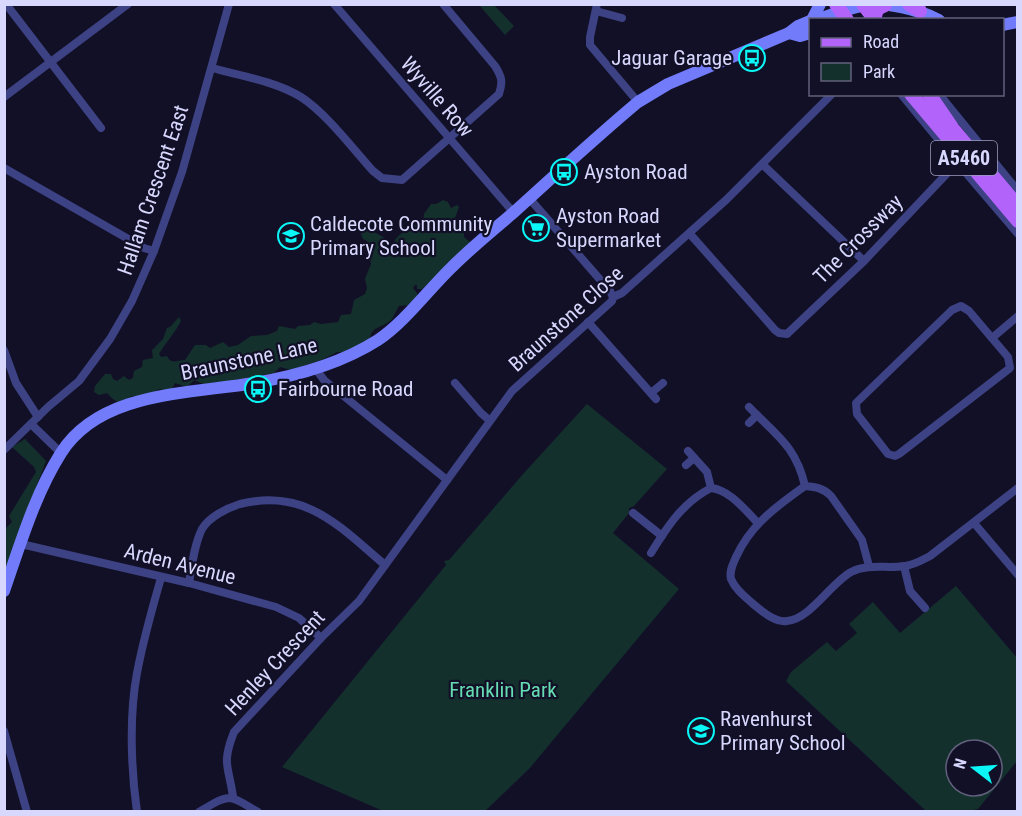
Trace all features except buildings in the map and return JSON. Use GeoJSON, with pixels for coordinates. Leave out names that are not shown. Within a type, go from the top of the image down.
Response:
{"type":"FeatureCollection","features":[{"type":"Feature","properties":{"kind":"main road"},"geometry":{"type":"LineString","coordinates":[[863,5],[872,18]]}},
{"type":"Feature","properties":{"kind":"main road"},"geometry":{"type":"LineString","coordinates":[[873,18],[876,9],[885,5]]}},
{"type":"Feature","properties":{"kind":"main road","name":"A5460"},"geometry":{"type":"LineString","coordinates":[[912,96],[1017,221]]}},
{"type":"Feature","properties":{"kind":"main road","name":"A5460"},"geometry":{"type":"LineString","coordinates":[[930,96],[953,129],[1017,206]]}},
{"type":"Feature","properties":{"kind":"street"},"geometry":{"type":"LineString","coordinates":[[6,4],[100,128]]}},
{"type":"Feature","properties":{"kind":"street"},"geometry":{"type":"LineString","coordinates":[[4,97],[128,4]]}},
{"type":"Feature","properties":{"kind":"street","name":"Hallam Crescent East"},"geometry":{"type":"LineString","coordinates":[[4,450],[79,381],[110,339],[132,301],[154,251],[182,172],[229,4]]}},
{"type":"Feature","properties":{"kind":"street","name":"Wyville Row"},"geometry":{"type":"LineString","coordinates":[[334,4],[513,212]]}},
{"type":"Feature","properties":{"kind":"street"},"geometry":{"type":"LineString","coordinates":[[212,68],[278,87],[301,97],[373,171],[382,178],[402,180],[499,94],[502,84],[501,76],[495,66],[443,4]]}},
{"type":"Feature","properties":{"kind":"street"},"geometry":{"type":"LineString","coordinates":[[814,18],[820,4]]}},
{"type":"Feature","properties":{"kind":"street","name":"Braunstone Lane"},"geometry":{"type":"LineString","coordinates":[[821,18],[863,5],[915,8],[935,18]]}},
{"type":"Feature","properties":{"kind":"street"},"geometry":{"type":"LineString","coordinates":[[622,18],[597,8],[590,45],[638,102]]}},
{"type":"Feature","properties":{"kind":"street","name":"Braunstone Lane"},"geometry":{"type":"LineString","coordinates":[[4,591],[38,500],[61,453],[87,424],[130,404],[164,396],[257,382],[315,368],[343,358],[380,338],[452,267],[638,102],[668,84],[802,36],[798,26],[809,22]]}},
{"type":"Feature","properties":{"kind":"street","name":"Braunstone Close"},"geometry":{"type":"LineString","coordinates":[[359,601],[512,391],[612,302],[613,297],[622,293],[690,234],[763,165],[830,96]]}},
{"type":"Feature","properties":{"kind":"street"},"geometry":{"type":"LineString","coordinates":[[903,96],[956,164],[1017,234]]}},
{"type":"Feature","properties":{"kind":"street"},"geometry":{"type":"LineString","coordinates":[[911,96],[917,114]]}},
{"type":"Feature","properties":{"kind":"street"},"geometry":{"type":"LineString","coordinates":[[940,96],[1017,191]]}},
{"type":"Feature","properties":{"kind":"street","name":"The Crossway"},"geometry":{"type":"LineString","coordinates":[[690,234],[775,330],[783,334],[790,332],[864,261],[956,164]]}},
{"type":"Feature","properties":{"kind":"street"},"geometry":{"type":"LineString","coordinates":[[763,165],[864,261]]}},
{"type":"Feature","properties":{"kind":"street"},"geometry":{"type":"LineString","coordinates":[[4,168],[144,248],[154,251]]}},
{"type":"Feature","properties":{"kind":"street"},"geometry":{"type":"LineString","coordinates":[[529,198],[613,297]]}},
{"type":"Feature","properties":{"kind":"street"},"geometry":{"type":"LineString","coordinates":[[961,306],[969,310],[992,338],[1008,357],[1010,365],[1008,371],[899,454],[891,455],[885,452],[857,414],[855,408],[859,400],[956,308],[961,306]]}},
{"type":"Feature","properties":{"kind":"street"},"geometry":{"type":"LineString","coordinates":[[992,338],[1017,316]]}},
{"type":"Feature","properties":{"kind":"street"},"geometry":{"type":"LineString","coordinates":[[588,322],[653,396],[663,383]]}},
{"type":"Feature","properties":{"kind":"street"},"geometry":{"type":"LineString","coordinates":[[4,350],[16,383],[38,417]]}},
{"type":"Feature","properties":{"kind":"street"},"geometry":{"type":"LineString","coordinates":[[315,368],[324,380],[447,480]]}},
{"type":"Feature","properties":{"kind":"street"},"geometry":{"type":"LineString","coordinates":[[455,383],[489,420]]}},
{"type":"Feature","properties":{"kind":"street"},"geometry":{"type":"LineString","coordinates":[[749,407],[792,450],[800,466],[805,486]]}},
{"type":"Feature","properties":{"kind":"street"},"geometry":{"type":"LineString","coordinates":[[748,423],[757,415]]}},
{"type":"Feature","properties":{"kind":"street"},"geometry":{"type":"LineString","coordinates":[[31,424],[61,453]]}},
{"type":"Feature","properties":{"kind":"street"},"geometry":{"type":"LineString","coordinates":[[688,451],[706,472],[711,488]]}},
{"type":"Feature","properties":{"kind":"street"},"geometry":{"type":"LineString","coordinates":[[686,465],[694,458]]}},
{"type":"Feature","properties":{"kind":"street"},"geometry":{"type":"LineString","coordinates":[[869,566],[865,545],[831,496],[826,491],[805,486],[758,523],[741,547],[731,567],[731,578],[738,591],[776,620],[781,622],[797,619],[831,586],[850,573],[869,566],[904,566],[918,563],[930,556],[1017,488]]}},
{"type":"Feature","properties":{"kind":"street"},"geometry":{"type":"LineString","coordinates":[[651,553],[685,506],[697,495],[711,488],[723,491],[732,497],[758,523]]}},
{"type":"Feature","properties":{"kind":"street"},"geometry":{"type":"LineString","coordinates":[[189,583],[198,540],[203,528],[215,516],[235,506],[255,501],[278,499],[301,504],[321,513],[385,565]]}},
{"type":"Feature","properties":{"kind":"street"},"geometry":{"type":"LineString","coordinates":[[633,513],[662,536]]}},
{"type":"Feature","properties":{"kind":"street"},"geometry":{"type":"LineString","coordinates":[[974,523],[1017,575]]}},
{"type":"Feature","properties":{"kind":"street","name":"Arden Avenue"},"geometry":{"type":"LineString","coordinates":[[21,544],[189,583],[288,611],[321,638]]}},
{"type":"Feature","properties":{"kind":"street"},"geometry":{"type":"LineString","coordinates":[[904,566],[910,591],[925,608]]}},
{"type":"Feature","properties":{"kind":"street"},"geometry":{"type":"LineString","coordinates":[[137,812],[133,783],[132,734],[137,675],[160,578]]}},
{"type":"Feature","properties":{"kind":"street","name":"Henley Crescent"},"geometry":{"type":"LineString","coordinates":[[233,798],[227,771],[226,751],[234,732],[321,638],[359,601]]}},
{"type":"Feature","properties":{"kind":"street"},"geometry":{"type":"LineString","coordinates":[[4,731],[27,812]]}},
{"type":"Feature","properties":{"kind":"street"},"geometry":{"type":"LineString","coordinates":[[199,812],[220,799],[233,798],[258,812]]}},
{"type":"Feature","properties":{"kind":"green space"},"geometry":{"type":"Polygon","coordinates":[[[479,5],[494,5],[514,26],[505,35],[479,5]]]}},
{"type":"Feature","properties":{"kind":"green space"},"geometry":{"type":"Polygon","coordinates":[[[443,200],[448,202],[451,208],[457,205],[459,207],[454,221],[456,226],[464,232],[464,237],[471,243],[422,289],[417,289],[415,285],[413,288],[417,297],[409,305],[399,306],[392,319],[374,330],[370,342],[291,370],[280,367],[274,373],[206,385],[194,380],[187,387],[175,383],[171,391],[159,389],[145,397],[131,396],[130,401],[123,403],[107,393],[99,395],[94,392],[95,386],[105,374],[111,374],[117,381],[124,376],[129,380],[133,378],[134,371],[142,367],[143,360],[153,358],[152,350],[163,339],[167,328],[179,317],[181,321],[159,354],[161,357],[167,356],[172,361],[185,360],[195,345],[206,345],[210,348],[223,342],[229,347],[238,345],[251,336],[267,335],[277,331],[279,326],[295,329],[314,322],[321,324],[338,322],[341,315],[351,314],[354,300],[365,294],[367,288],[365,279],[371,264],[367,241],[363,239],[362,230],[367,226],[393,244],[402,233],[423,223],[424,214],[431,204],[443,200]]]}},
{"type":"Feature","properties":{"kind":"green space","name":"Franklin Park"},"geometry":{"type":"Polygon","coordinates":[[[587,404],[667,469],[634,506],[629,508],[629,513],[613,533],[679,589],[529,769],[485,811],[383,811],[282,767],[446,565],[444,561],[449,560],[587,404]]]}},
{"type":"Feature","properties":{"kind":"green space"},"geometry":{"type":"Polygon","coordinates":[[[25,439],[46,461],[5,570],[5,529],[12,522],[9,516],[36,472],[34,467],[12,447],[25,439]]]}},
{"type":"Feature","properties":{"kind":"green space"},"geometry":{"type":"Polygon","coordinates":[[[956,586],[1017,658],[1017,761],[1004,777],[1004,738],[944,738],[944,798],[987,798],[978,809],[926,811],[786,681],[791,672],[827,642],[836,651],[857,633],[849,624],[873,602],[900,633],[956,586]]]}},
{"type":"Feature","properties":{"kind":"place","name":"Jaguar Garage"},"geometry":{"type":"Point","coordinates":[752,58]}},
{"type":"Feature","properties":{"kind":"place","name":"Ayston Road"},"geometry":{"type":"Point","coordinates":[564,172]}},
{"type":"Feature","properties":{"kind":"place","name":"Ayston Road Supermarket"},"geometry":{"type":"Point","coordinates":[536,228]}},
{"type":"Feature","properties":{"kind":"place","name":"Caldecote Community Primary School"},"geometry":{"type":"Point","coordinates":[291,236]}},
{"type":"Feature","properties":{"kind":"place","name":"Fairbourne Road"},"geometry":{"type":"Point","coordinates":[258,389]}},
{"type":"Feature","properties":{"kind":"place","name":"Ravenhurst Primary School"},"geometry":{"type":"Point","coordinates":[701,731]}}]}
